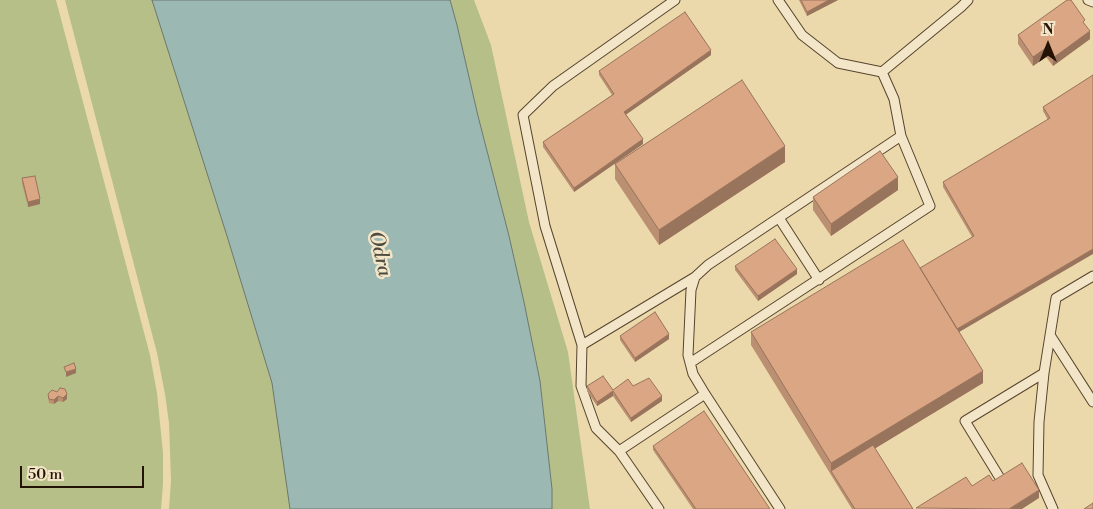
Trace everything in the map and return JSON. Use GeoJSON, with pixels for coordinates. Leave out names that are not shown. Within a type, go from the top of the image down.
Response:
{"type":"FeatureCollection","features":[{"type":"Feature","properties":{"kind":"lane"},"geometry":{"type":"LineString","coordinates":[[778,0],[802,35],[838,63],[882,72]]}},
{"type":"Feature","properties":{"kind":"lane"},"geometry":{"type":"LineString","coordinates":[[882,72],[968,0]]}},
{"type":"Feature","properties":{"kind":"lane"},"geometry":{"type":"LineString","coordinates":[[1088,0],[1093,2]]}},
{"type":"Feature","properties":{"kind":"lane"},"geometry":{"type":"LineString","coordinates":[[659,509],[619,451],[596,428],[581,386],[582,345],[546,226],[523,115],[554,86],[671,1]]}},
{"type":"Feature","properties":{"kind":"lane"},"geometry":{"type":"LineString","coordinates":[[690,363],[930,206],[901,136],[894,99],[882,72]]}},
{"type":"Feature","properties":{"kind":"lane"},"geometry":{"type":"LineString","coordinates":[[582,345],[695,277],[708,265],[901,136]]}},
{"type":"Feature","properties":{"kind":"lane"},"geometry":{"type":"LineString","coordinates":[[779,218],[819,280]]}},
{"type":"Feature","properties":{"kind":"lane"},"geometry":{"type":"LineString","coordinates":[[1053,509],[1038,474],[1039,422],[1044,373],[1056,298],[1093,276]]}},
{"type":"Feature","properties":{"kind":"lane"},"geometry":{"type":"LineString","coordinates":[[695,277],[691,290],[688,355],[693,374],[780,509]]}},
{"type":"Feature","properties":{"kind":"lane"},"geometry":{"type":"LineString","coordinates":[[1050,335],[1093,402]]}},
{"type":"Feature","properties":{"kind":"lane"},"geometry":{"type":"LineString","coordinates":[[1003,483],[965,421],[1044,373]]}},
{"type":"Feature","properties":{"kind":"lane"},"geometry":{"type":"LineString","coordinates":[[619,451],[705,394]]}},
{"type":"Feature","properties":{"kind":"green space"},"geometry":{"type":"Polygon","coordinates":[[[0,0],[56,0],[150,355],[157,393],[163,453],[161,509],[0,509],[0,0]]]}},
{"type":"Feature","properties":{"kind":"green space"},"geometry":{"type":"Polygon","coordinates":[[[65,0],[152,0],[272,383],[290,509],[169,509],[171,480],[169,423],[157,353],[65,0]]]}},
{"type":"Feature","properties":{"kind":"green space"},"geometry":{"type":"Polygon","coordinates":[[[450,0],[474,0],[491,45],[529,222],[568,352],[590,509],[552,509],[552,489],[540,381],[509,236],[450,0]]]}},
{"type":"Feature","properties":{"kind":"water","name":"Odra"},"geometry":{"type":"Polygon","coordinates":[[[152,0],[450,0],[509,236],[540,381],[552,489],[552,509],[290,509],[272,383],[152,0]]]}},
{"type":"Feature","properties":{"kind":"building"},"geometry":{"type":"Polygon","coordinates":[[[801,0],[829,0],[807,12],[801,0]]]}},
{"type":"Feature","properties":{"kind":"building"},"geometry":{"type":"Polygon","coordinates":[[[1067,0],[1071,0],[1090,31],[1053,58],[1046,48],[1033,57],[1018,35],[1067,0]]]}},
{"type":"Feature","properties":{"kind":"building"},"geometry":{"type":"Polygon","coordinates":[[[685,12],[711,50],[624,112],[643,139],[574,188],[543,142],[614,94],[599,71],[685,12]]]}},
{"type":"Feature","properties":{"kind":"building"},"geometry":{"type":"Polygon","coordinates":[[[1093,75],[1093,249],[957,329],[920,268],[974,236],[943,182],[1050,118],[1043,107],[1093,75]]]}},
{"type":"Feature","properties":{"kind":"building"},"geometry":{"type":"Polygon","coordinates":[[[742,80],[785,146],[659,230],[615,164],[742,80]]]}},
{"type":"Feature","properties":{"kind":"building"},"geometry":{"type":"Polygon","coordinates":[[[880,151],[898,177],[831,224],[813,197],[880,151]]]}},
{"type":"Feature","properties":{"kind":"building"},"geometry":{"type":"Polygon","coordinates":[[[35,176],[40,199],[28,202],[22,178],[35,176]]]}},
{"type":"Feature","properties":{"kind":"building"},"geometry":{"type":"Polygon","coordinates":[[[775,239],[797,269],[758,296],[735,266],[775,239]]]}},
{"type":"Feature","properties":{"kind":"building"},"geometry":{"type":"Polygon","coordinates":[[[903,240],[983,371],[831,463],[751,332],[903,240]]]}},
{"type":"Feature","properties":{"kind":"building"},"geometry":{"type":"Polygon","coordinates":[[[655,312],[669,334],[635,358],[620,336],[655,312]]]}},
{"type":"Feature","properties":{"kind":"building"},"geometry":{"type":"Polygon","coordinates":[[[74,363],[76,369],[66,372],[64,367],[74,363]]]}},
{"type":"Feature","properties":{"kind":"building"},"geometry":{"type":"Polygon","coordinates":[[[603,376],[613,390],[628,379],[633,386],[649,378],[662,396],[631,418],[613,391],[597,402],[587,386],[603,376]]]}},
{"type":"Feature","properties":{"kind":"building"},"geometry":{"type":"Polygon","coordinates":[[[60,388],[65,389],[67,394],[63,398],[58,396],[54,400],[49,399],[48,394],[52,390],[57,392],[60,388]]]}},
{"type":"Feature","properties":{"kind":"building"},"geometry":{"type":"Polygon","coordinates":[[[704,411],[770,509],[696,509],[653,446],[704,411]]]}},
{"type":"Feature","properties":{"kind":"building"},"geometry":{"type":"Polygon","coordinates":[[[873,445],[913,509],[855,509],[831,471],[873,445]]]}},
{"type":"Feature","properties":{"kind":"building"},"geometry":{"type":"Polygon","coordinates":[[[1022,463],[1039,490],[1009,509],[916,508],[966,477],[972,486],[989,475],[993,481],[1022,463]]]}},
{"type":"Feature","properties":{"kind":"building"},"geometry":{"type":"Polygon","coordinates":[[[1093,503],[1093,509],[1084,509],[1093,503]]]}}]}
